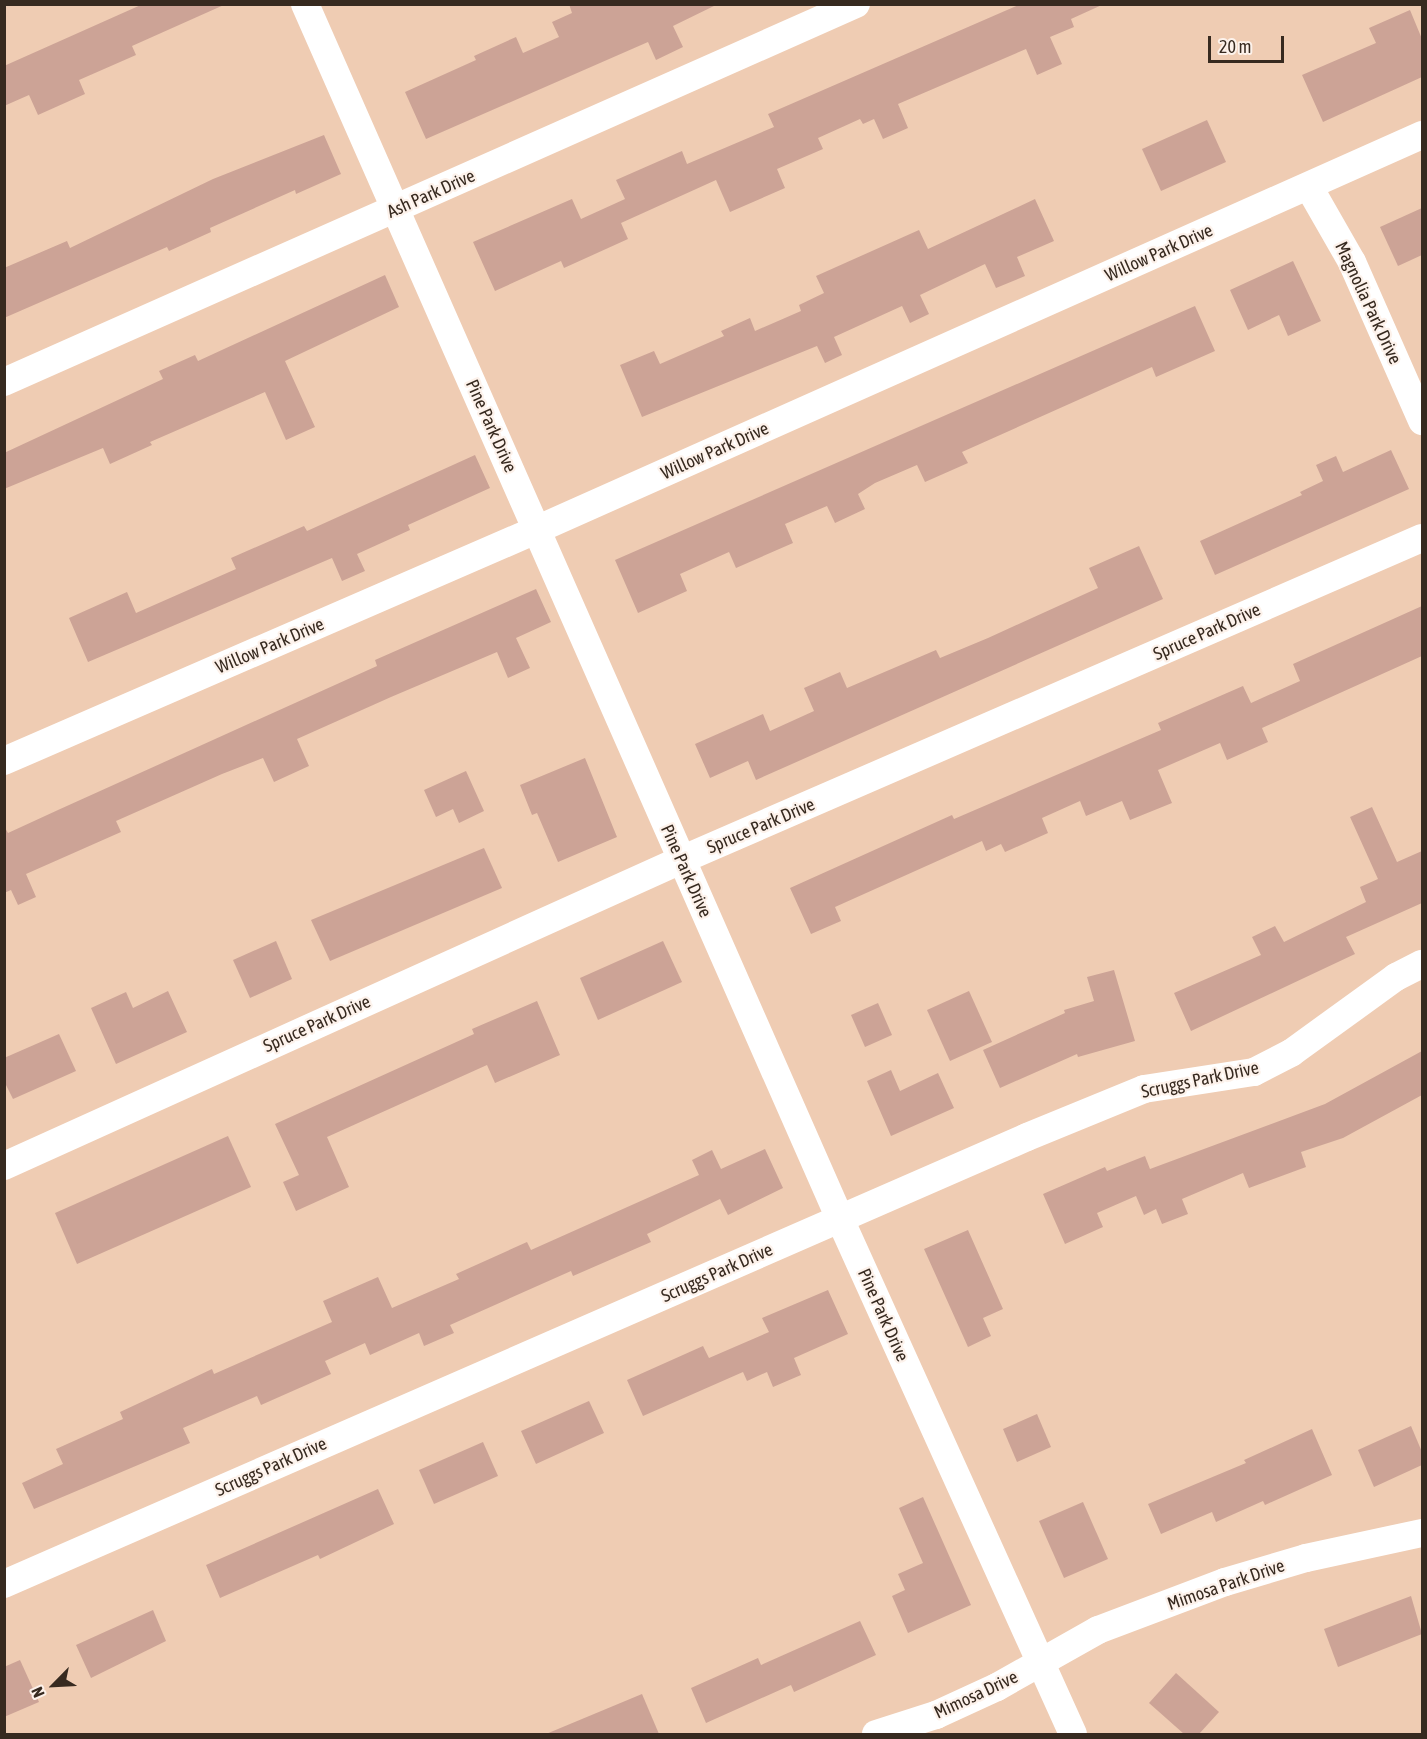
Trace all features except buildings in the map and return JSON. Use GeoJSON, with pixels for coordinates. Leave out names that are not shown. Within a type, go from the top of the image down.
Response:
{"type":"FeatureCollection","features":[{"type":"Feature","properties":{"kind":"street","name":"Pine Park Drive"},"geometry":{"type":"LineString","coordinates":[[305,4],[840,1219],[1073,1734]]}},
{"type":"Feature","properties":{"kind":"street","name":"Ash Park Drive"},"geometry":{"type":"LineString","coordinates":[[4,382],[856,4]]}},
{"type":"Feature","properties":{"kind":"street","name":"Willow Park Drive"},"geometry":{"type":"LineString","coordinates":[[4,761],[536,530],[1422,135]]}},
{"type":"Feature","properties":{"kind":"street","name":"Magnolia Park Drive"},"geometry":{"type":"LineString","coordinates":[[1309,187],[1352,262],[1422,421]]}},
{"type":"Feature","properties":{"kind":"street","name":"Spruce Park Drive"},"geometry":{"type":"LineString","coordinates":[[4,1166],[681,860],[1422,538]]}},
{"type":"Feature","properties":{"kind":"street","name":"Scruggs Park Drive"},"geometry":{"type":"LineString","coordinates":[[4,1584],[840,1219],[1144,1089],[1254,1072],[1291,1053],[1396,977],[1422,964]]}},
{"type":"Feature","properties":{"kind":"street","name":"Mimosa Park Drive"},"geometry":{"type":"LineString","coordinates":[[1040,1663],[1098,1630],[1225,1582],[1306,1558],[1422,1533]]}},
{"type":"Feature","properties":{"kind":"street","name":"Mimosa Drive"},"geometry":{"type":"LineString","coordinates":[[876,1734],[946,1710],[1040,1663]]}}]}
